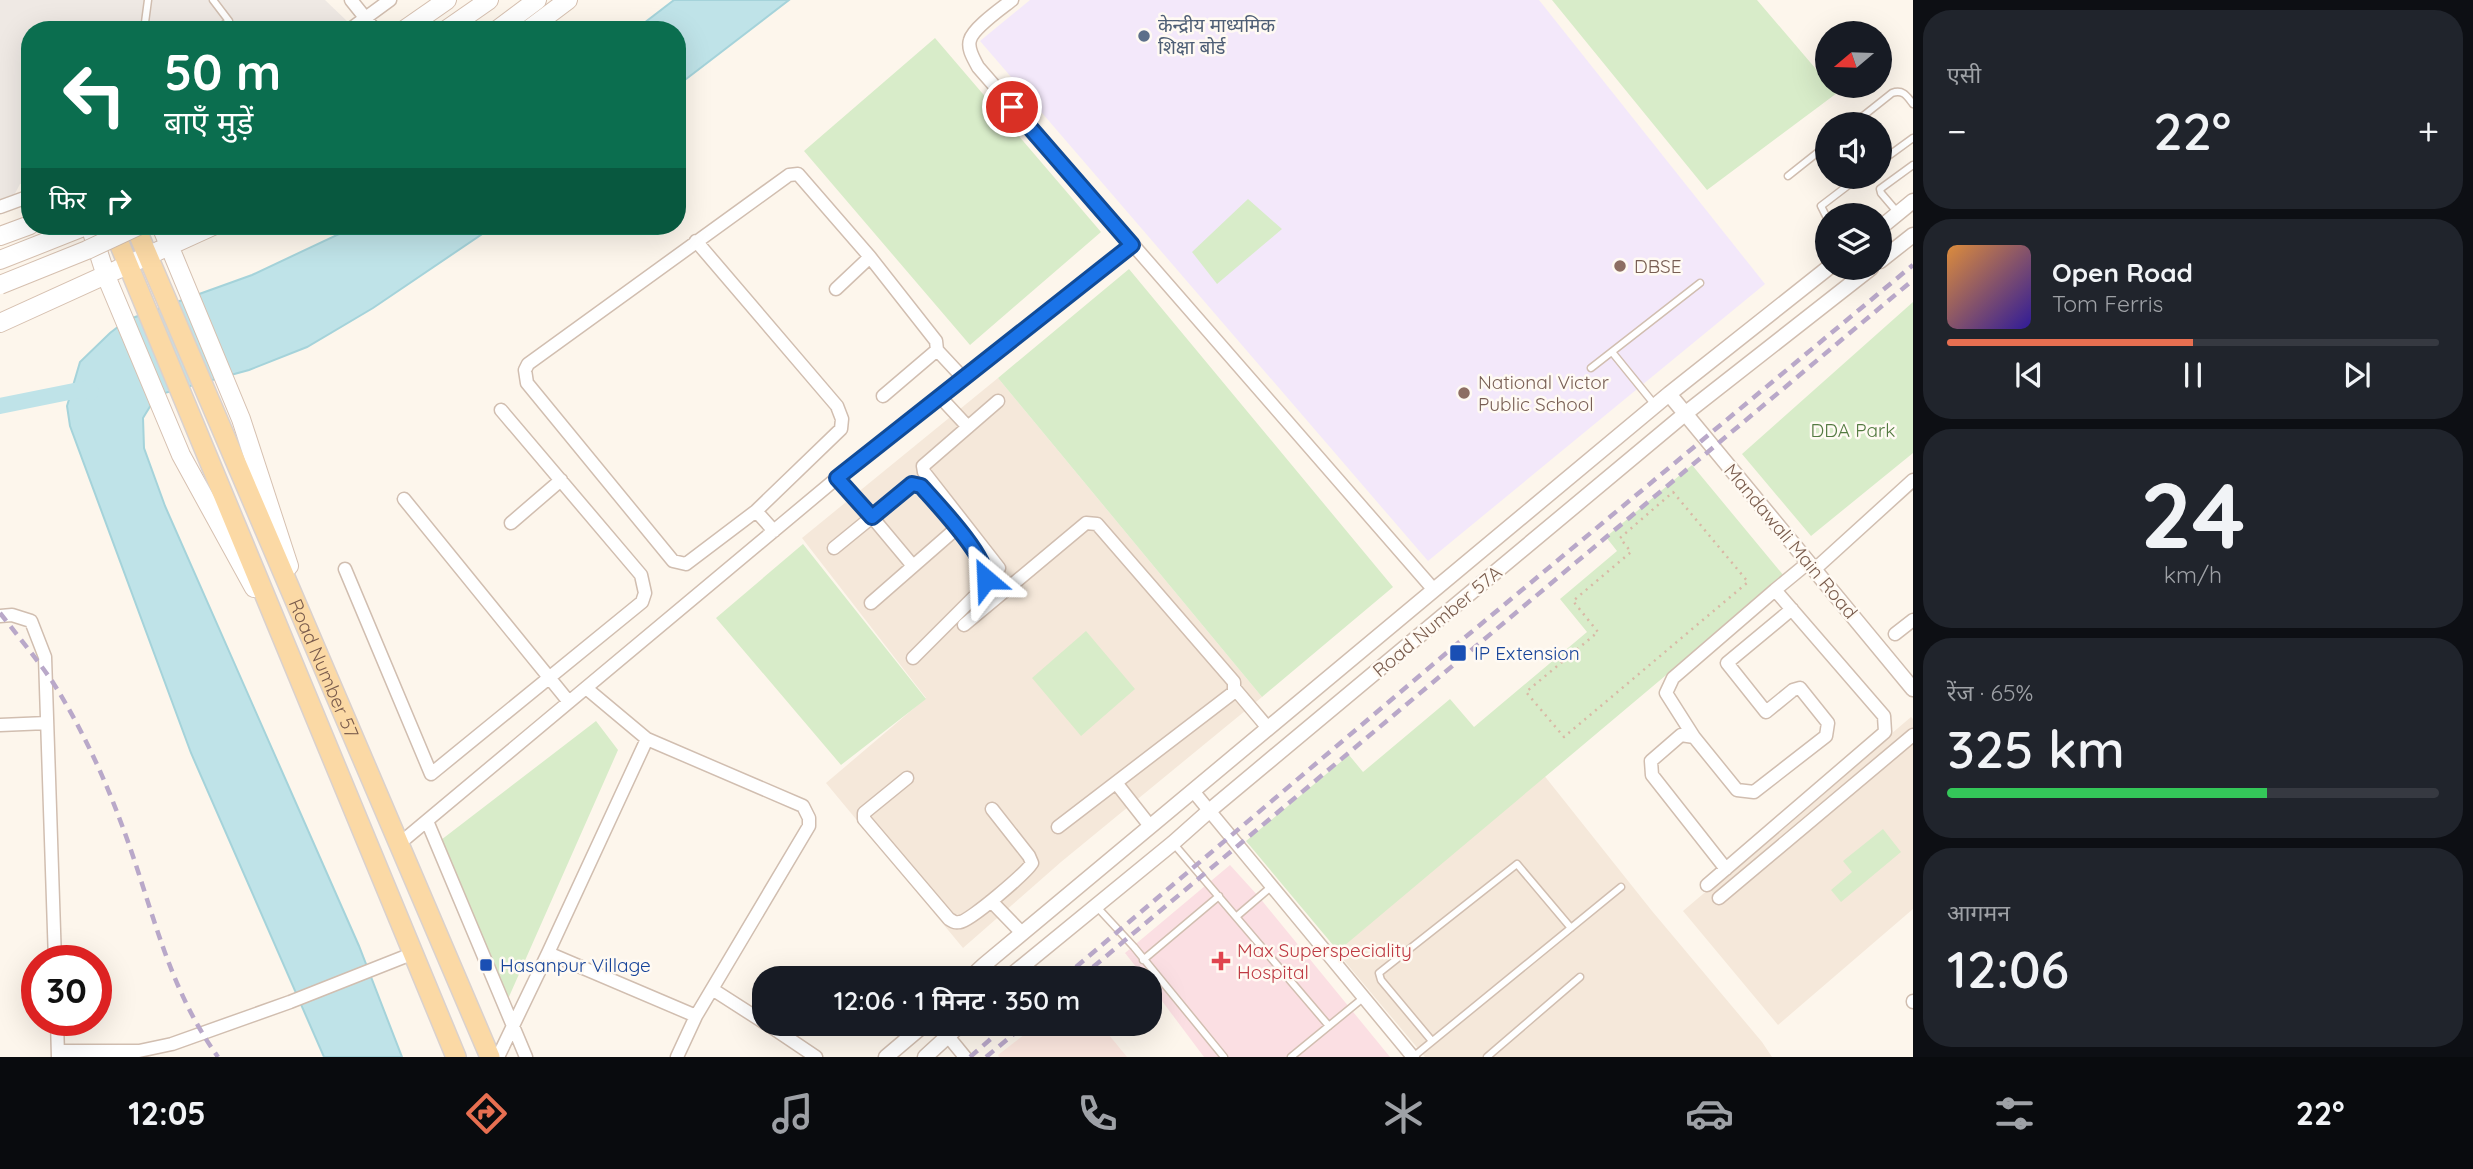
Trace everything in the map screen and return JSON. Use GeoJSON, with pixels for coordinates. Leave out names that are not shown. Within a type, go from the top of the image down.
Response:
{"type":"FeatureCollection","features":[{"type":"Feature","properties":{"kind":"main road"},"geometry":{"type":"LineString","coordinates":[[417,21],[447,0]]}},
{"type":"Feature","properties":{"kind":"main road"},"geometry":{"type":"LineString","coordinates":[[459,21],[489,0]]}},
{"type":"Feature","properties":{"kind":"main road"},"geometry":{"type":"LineString","coordinates":[[509,21],[537,0]]}},
{"type":"Feature","properties":{"kind":"main road"},"geometry":{"type":"LineString","coordinates":[[540,21],[568,0]]}},
{"type":"Feature","properties":{"kind":"main road"},"geometry":{"type":"LineString","coordinates":[[0,236],[21,228]]}},
{"type":"Feature","properties":{"kind":"main road"},"geometry":{"type":"LineString","coordinates":[[0,260],[65,235]]}},
{"type":"Feature","properties":{"kind":"main road"},"geometry":{"type":"LineString","coordinates":[[91,235],[117,304],[181,455],[290,652]]}},
{"type":"Feature","properties":{"kind":"main road","name":"Road Number 57"},"geometry":{"type":"LineString","coordinates":[[116,235],[456,1057]]}},
{"type":"Feature","properties":{"kind":"main road"},"geometry":{"type":"LineString","coordinates":[[0,285],[118,235]]}},
{"type":"Feature","properties":{"kind":"main road","name":"Road Number 57"},"geometry":{"type":"LineString","coordinates":[[139,235],[490,1057]]}},
{"type":"Feature","properties":{"kind":"main road"},"geometry":{"type":"LineString","coordinates":[[165,235],[241,419],[313,642]]}},
{"type":"Feature","properties":{"kind":"main road"},"geometry":{"type":"LineString","coordinates":[[0,323],[195,235]]}},
{"type":"Feature","properties":{"kind":"street"},"geometry":{"type":"LineString","coordinates":[[351,0],[368,21]]}},
{"type":"Feature","properties":{"kind":"street"},"geometry":{"type":"LineString","coordinates":[[362,21],[390,0]]}},
{"type":"Feature","properties":{"kind":"street"},"geometry":{"type":"LineString","coordinates":[[1012,0],[974,33],[969,41],[978,67],[1434,590]]}},
{"type":"Feature","properties":{"kind":"street"},"geometry":{"type":"LineString","coordinates":[[696,241],[837,406],[842,419],[841,429],[756,511],[686,564],[676,563],[527,383],[525,376],[528,364],[696,241],[789,175],[798,174],[870,257],[935,338],[937,350],[964,379]]}},
{"type":"Feature","properties":{"kind":"street"},"geometry":{"type":"LineString","coordinates":[[0,207],[21,200]]}},
{"type":"Feature","properties":{"kind":"street"},"geometry":{"type":"LineString","coordinates":[[1892,218],[1913,201]]}},
{"type":"Feature","properties":{"kind":"street"},"geometry":{"type":"LineString","coordinates":[[1892,251],[1913,234]]}},
{"type":"Feature","properties":{"kind":"street"},"geometry":{"type":"LineString","coordinates":[[399,844],[837,478],[1132,245]]}},
{"type":"Feature","properties":{"kind":"street"},"geometry":{"type":"LineString","coordinates":[[836,289],[870,257]]}},
{"type":"Feature","properties":{"kind":"street","name":"Road Number 57A"},"geometry":{"type":"LineString","coordinates":[[985,966],[1655,405],[1815,278]]}},
{"type":"Feature","properties":{"kind":"street","name":"Road Number 57A"},"geometry":{"type":"LineString","coordinates":[[1022,966],[1174,843],[1686,413],[1856,280]]}},
{"type":"Feature","properties":{"kind":"street"},"geometry":{"type":"LineString","coordinates":[[883,396],[937,350]]}},
{"type":"Feature","properties":{"kind":"street","name":"Mandawali Main Road"},"geometry":{"type":"LineString","coordinates":[[1669,394],[1913,688]]}},
{"type":"Feature","properties":{"kind":"street"},"geometry":{"type":"LineString","coordinates":[[941,398],[968,427]]}},
{"type":"Feature","properties":{"kind":"street"},"geometry":{"type":"LineString","coordinates":[[998,401],[924,464],[923,469],[999,568]]}},
{"type":"Feature","properties":{"kind":"street"},"geometry":{"type":"LineString","coordinates":[[345,569],[431,774],[642,602],[645,593],[641,575],[501,410]]}},
{"type":"Feature","properties":{"kind":"street"},"geometry":{"type":"LineString","coordinates":[[837,478],[913,566]]}},
{"type":"Feature","properties":{"kind":"street"},"geometry":{"type":"LineString","coordinates":[[511,523],[561,480]]}},
{"type":"Feature","properties":{"kind":"street"},"geometry":{"type":"LineString","coordinates":[[1792,609],[1727,663],[1766,712],[1793,690],[1800,688],[1828,723],[1826,736],[1754,792],[1737,790],[1694,737],[1666,693],[1673,678],[1775,590],[1812,566],[1913,480]]}},
{"type":"Feature","properties":{"kind":"street"},"geometry":{"type":"LineString","coordinates":[[834,548],[912,484],[921,486],[958,527],[985,567],[986,585],[913,658]]}},
{"type":"Feature","properties":{"kind":"street"},"geometry":{"type":"LineString","coordinates":[[404,499],[569,702]]}},
{"type":"Feature","properties":{"kind":"street"},"geometry":{"type":"LineString","coordinates":[[756,511],[774,531]]}},
{"type":"Feature","properties":{"kind":"street"},"geometry":{"type":"LineString","coordinates":[[964,625],[1086,523],[1092,522],[1097,524],[1231,676],[1235,689],[1268,727]]}},
{"type":"Feature","properties":{"kind":"street"},"geometry":{"type":"LineString","coordinates":[[871,603],[958,527]]}},
{"type":"Feature","properties":{"kind":"street"},"geometry":{"type":"LineString","coordinates":[[1707,885],[1885,732],[1884,716],[1775,590]]}},
{"type":"Feature","properties":{"kind":"street"},"geometry":{"type":"LineString","coordinates":[[0,616],[12,615],[31,621],[45,657],[54,945]]}},
{"type":"Feature","properties":{"kind":"street"},"geometry":{"type":"LineString","coordinates":[[1895,634],[1913,620]]}},
{"type":"Feature","properties":{"kind":"street"},"geometry":{"type":"LineString","coordinates":[[586,688],[647,739],[803,806],[809,818],[809,826],[696,1016],[677,1057]]}},
{"type":"Feature","properties":{"kind":"street"},"geometry":{"type":"LineString","coordinates":[[1058,827],[1117,784],[1235,689]]}},
{"type":"Feature","properties":{"kind":"street"},"geometry":{"type":"LineString","coordinates":[[0,725],[47,723]]}},
{"type":"Feature","properties":{"kind":"street"},"geometry":{"type":"LineString","coordinates":[[1694,737],[1681,735],[1651,761],[1652,775],[1727,869]]}},
{"type":"Feature","properties":{"kind":"street"},"geometry":{"type":"LineString","coordinates":[[1719,898],[1913,735]]}},
{"type":"Feature","properties":{"kind":"street"},"geometry":{"type":"LineString","coordinates":[[498,1057],[647,739]]}},
{"type":"Feature","properties":{"kind":"street"},"geometry":{"type":"LineString","coordinates":[[907,778],[864,813],[866,824],[949,919],[956,923],[962,922],[991,901],[1031,863],[1030,856],[992,809]]}},
{"type":"Feature","properties":{"kind":"street"},"geometry":{"type":"LineString","coordinates":[[1117,784],[1150,826]]}},
{"type":"Feature","properties":{"kind":"street"},"geometry":{"type":"LineString","coordinates":[[1193,790],[1413,1057]]}},
{"type":"Feature","properties":{"kind":"street"},"geometry":{"type":"LineString","coordinates":[[427,821],[526,1057]]}},
{"type":"Feature","properties":{"kind":"street"},"geometry":{"type":"LineString","coordinates":[[991,901],[1022,933]]}},
{"type":"Feature","properties":{"kind":"street"},"geometry":{"type":"LineString","coordinates":[[57,1036],[58,1054],[155,1049],[290,1002],[414,953]]}},
{"type":"Feature","properties":{"kind":"street"},"geometry":{"type":"LineString","coordinates":[[548,953],[696,1016]]}},
{"type":"Feature","properties":{"kind":"street"},"geometry":{"type":"LineString","coordinates":[[712,989],[752,1014]]}},
{"type":"Feature","properties":{"kind":"street"},"geometry":{"type":"LineString","coordinates":[[785,1036],[816,1057]]}},
{"type":"Feature","properties":{"kind":"street"},"geometry":{"type":"LineString","coordinates":[[886,1057],[911,1036]]}},
{"type":"Feature","properties":{"kind":"street"},"geometry":{"type":"LineString","coordinates":[[925,1057],[948,1037],[965,1057]]}},
{"type":"Feature","properties":{"kind":"lane"},"geometry":{"type":"LineString","coordinates":[[145,21],[148,0]]}},
{"type":"Feature","properties":{"kind":"lane"},"geometry":{"type":"LineString","coordinates":[[213,0],[229,21]]}},
{"type":"Feature","properties":{"kind":"lane"},"geometry":{"type":"LineString","coordinates":[[1868,112],[1898,91],[1904,93],[1913,104]]}},
{"type":"Feature","properties":{"kind":"lane"},"geometry":{"type":"LineString","coordinates":[[1892,153],[1913,138]]}},
{"type":"Feature","properties":{"kind":"lane"},"geometry":{"type":"LineString","coordinates":[[1788,176],[1815,155]]}},
{"type":"Feature","properties":{"kind":"lane"},"geometry":{"type":"LineString","coordinates":[[1898,213],[1880,189],[1913,165]]}},
{"type":"Feature","properties":{"kind":"lane"},"geometry":{"type":"LineString","coordinates":[[1825,203],[1843,189]]}},
{"type":"Feature","properties":{"kind":"lane"},"geometry":{"type":"LineString","coordinates":[[1591,368],[1700,283]]}},
{"type":"Feature","properties":{"kind":"lane"},"geometry":{"type":"LineString","coordinates":[[1612,352],[1655,405]]}},
{"type":"Feature","properties":{"kind":"lane"},"geometry":{"type":"LineString","coordinates":[[1174,843],[1329,1026]]}},
{"type":"Feature","properties":{"kind":"lane"},"geometry":{"type":"LineString","coordinates":[[1432,1041],[1381,981],[1379,973],[1517,864],[1571,928]]}},
{"type":"Feature","properties":{"kind":"lane"},"geometry":{"type":"LineString","coordinates":[[1237,916],[1272,886]]}},
{"type":"Feature","properties":{"kind":"lane"},"geometry":{"type":"LineString","coordinates":[[1413,1057],[1621,887]]}},
{"type":"Feature","properties":{"kind":"lane"},"geometry":{"type":"LineString","coordinates":[[1143,960],[1219,896]]}},
{"type":"Feature","properties":{"kind":"lane"},"geometry":{"type":"LineString","coordinates":[[1096,905],[1224,1057]]}},
{"type":"Feature","properties":{"kind":"lane"},"geometry":{"type":"LineString","coordinates":[[1487,1057],[1580,977]]}},
{"type":"Feature","properties":{"kind":"lane"},"geometry":{"type":"LineString","coordinates":[[1291,1057],[1363,998]]}},
{"type":"Feature","properties":{"kind":"path"},"geometry":{"type":"LineString","coordinates":[[1674,492],[1748,582],[1564,737],[1526,692],[1598,632],[1573,601],[1631,552],[1620,538],[1674,492]]}},
{"type":"Feature","properties":{"kind":"shaded area"},"geometry":{"type":"Polygon","coordinates":[[[0,0],[325,0],[347,21],[21,21],[21,184],[12,199],[0,203],[0,0]]]}},
{"type":"Feature","properties":{"kind":"shaded area"},"geometry":{"type":"Polygon","coordinates":[[[1030,0],[1539,0],[1765,284],[1428,561],[980,41],[1030,0]]]}},
{"type":"Feature","properties":{"kind":"shaded area"},"geometry":{"type":"Polygon","coordinates":[[[998,378],[1262,697],[1061,862],[963,948],[826,783],[926,698],[802,538],[998,378]]]}},
{"type":"Feature","properties":{"kind":"shaded area"},"geometry":{"type":"Polygon","coordinates":[[[1911,717],[1913,909],[1778,1025],[1683,911],[1911,717]]]}},
{"type":"Feature","properties":{"kind":"shaded area"},"geometry":{"type":"Polygon","coordinates":[[[1543,774],[1772,1057],[1425,1057],[1336,951],[1543,774]]]}},
{"type":"Feature","properties":{"kind":"shaded area","name":"Max Superspeciality Hospital"},"geometry":{"type":"Polygon","coordinates":[[[1230,865],[1390,1057],[1204,1057],[1162,1001],[1162,966],[1135,966],[1125,953],[1230,865]]]}},
{"type":"Feature","properties":{"kind":"shaded area"},"geometry":{"type":"Polygon","coordinates":[[[1023,1036],[1110,1036],[1127,1057],[999,1057],[998,1055],[1023,1036]]]}},
{"type":"Feature","properties":{"kind":"green space"},"geometry":{"type":"Polygon","coordinates":[[[1552,0],[1757,0],[1815,68],[1815,98],[1830,98],[1707,190],[1552,0]]]}},
{"type":"Feature","properties":{"kind":"green space"},"geometry":{"type":"Polygon","coordinates":[[[935,38],[1101,232],[970,345],[804,151],[935,38]]]}},
{"type":"Feature","properties":{"kind":"green space"},"geometry":{"type":"Polygon","coordinates":[[[1248,199],[1282,229],[1217,284],[1192,252],[1248,199]]]}},
{"type":"Feature","properties":{"kind":"green space"},"geometry":{"type":"Polygon","coordinates":[[[1129,269],[1393,587],[1262,697],[998,378],[1129,269]]]}},
{"type":"Feature","properties":{"kind":"green space","name":"DDA Park"},"geometry":{"type":"Polygon","coordinates":[[[1913,302],[1913,453],[1811,536],[1742,454],[1913,302]]]}},
{"type":"Feature","properties":{"kind":"green space"},"geometry":{"type":"Polygon","coordinates":[[[1692,465],[1784,576],[1338,951],[1246,841],[1349,755],[1363,772],[1450,699],[1474,727],[1587,632],[1560,599],[1617,551],[1606,537],[1692,465]]]}},
{"type":"Feature","properties":{"kind":"green space"},"geometry":{"type":"Polygon","coordinates":[[[803,544],[926,699],[841,765],[716,618],[803,544]]]}},
{"type":"Feature","properties":{"kind":"green space"},"geometry":{"type":"Polygon","coordinates":[[[1086,631],[1135,689],[1081,736],[1032,678],[1086,631]]]}},
{"type":"Feature","properties":{"kind":"green space"},"geometry":{"type":"Polygon","coordinates":[[[596,721],[618,750],[504,1008],[441,840],[596,721]]]}},
{"type":"Feature","properties":{"kind":"green space"},"geometry":{"type":"Polygon","coordinates":[[[1883,829],[1901,852],[1841,902],[1831,890],[1852,872],[1843,861],[1883,829]]]}},
{"type":"Feature","properties":{"kind":"water"},"geometry":{"type":"Polygon","coordinates":[[[674,0],[789,0],[686,79],[686,21],[647,21],[674,0]]]}},
{"type":"Feature","properties":{"kind":"water"},"geometry":{"type":"Polygon","coordinates":[[[337,235],[481,235],[373,308],[307,347],[249,370],[157,395],[143,418],[144,448],[165,506],[359,946],[402,1057],[324,1057],[191,753],[70,426],[67,406],[80,362],[110,333],[127,320],[252,275],[337,235]]]}},
{"type":"Feature","properties":{"kind":"waterway"},"geometry":{"type":"LineString","coordinates":[[0,406],[89,388],[91,392]]}},
{"type":"Feature","properties":{"kind":"railway"},"geometry":{"type":"LineString","coordinates":[[1077,966],[1457,644],[1913,265]]}},
{"type":"Feature","properties":{"kind":"railway"},"geometry":{"type":"LineString","coordinates":[[1094,966],[1913,280]]}},
{"type":"Feature","properties":{"kind":"railway"},"geometry":{"type":"LineString","coordinates":[[0,613],[52,681],[90,749],[120,820],[172,971],[200,1029],[218,1057]]}},
{"type":"Feature","properties":{"kind":"railway"},"geometry":{"type":"LineString","coordinates":[[986,1057],[1011,1036]]}},
{"type":"Feature","properties":{"kind":"railway"},"geometry":{"type":"LineString","coordinates":[[970,1057],[993,1037]]}},
{"type":"Feature","properties":{"kind":"place","name":"केन्द्रीय माध्यमिक शिक्षा बोर्ड"},"geometry":{"type":"Point","coordinates":[1144,36]}},
{"type":"Feature","properties":{"kind":"place","name":"DBSE"},"geometry":{"type":"Point","coordinates":[1620,266]}},
{"type":"Feature","properties":{"kind":"place","name":"National Victor Public School"},"geometry":{"type":"Point","coordinates":[1464,393]}},
{"type":"Feature","properties":{"kind":"place","name":"IP Extension"},"geometry":{"type":"Point","coordinates":[1458,653]}},
{"type":"Feature","properties":{"kind":"place","name":"Max Superspeciality Hospital"},"geometry":{"type":"Point","coordinates":[1221,961]}},
{"type":"Feature","properties":{"kind":"place","name":"Hasanpur Village"},"geometry":{"type":"Point","coordinates":[486,965]}},
{"type":"Feature","properties":{"kind":"route"},"geometry":{"type":"LineString","coordinates":[[986,579],[985,567],[958,527],[921,486],[912,484],[872,517],[837,478],[1132,245],[1012,107]]}}]}
